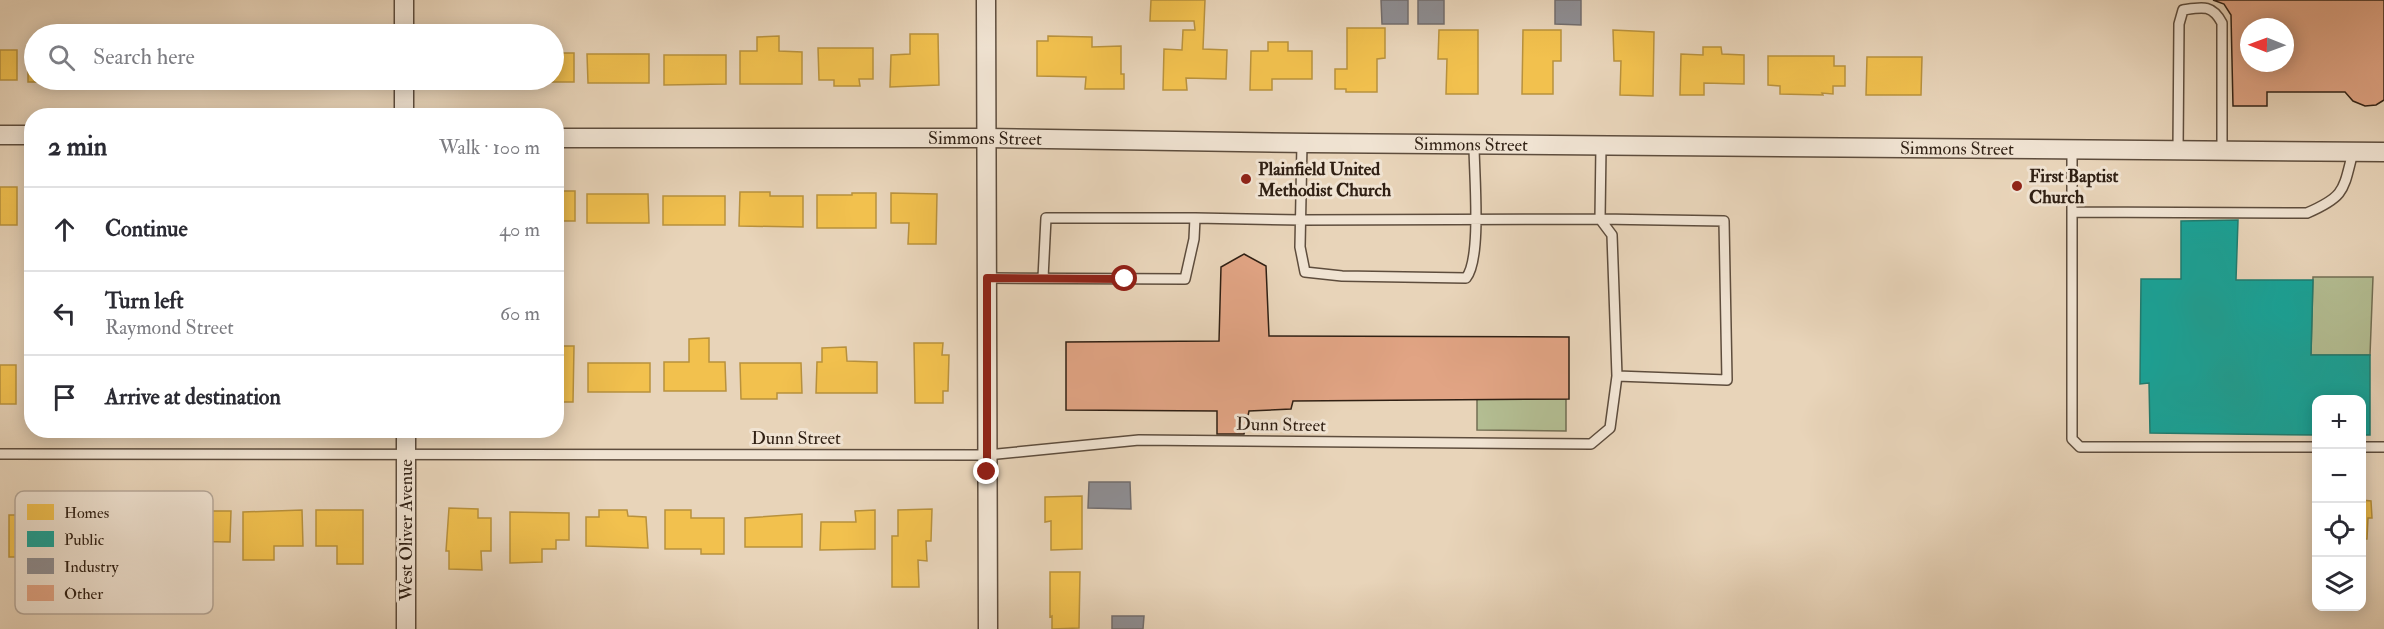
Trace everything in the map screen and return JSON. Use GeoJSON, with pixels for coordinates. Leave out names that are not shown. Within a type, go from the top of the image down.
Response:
{"type":"FeatureCollection","features":[{"type":"Feature","properties":{"kind":"street"},"geometry":{"type":"LineString","coordinates":[[404,0],[404,24]]}},
{"type":"Feature","properties":{"kind":"street"},"geometry":{"type":"LineString","coordinates":[[986,0],[988,629]]}},
{"type":"Feature","properties":{"kind":"street"},"geometry":{"type":"LineString","coordinates":[[404,90],[404,108]]}},
{"type":"Feature","properties":{"kind":"street"},"geometry":{"type":"LineString","coordinates":[[0,135],[24,135]]}},
{"type":"Feature","properties":{"kind":"street","name":"Simmons Street"},"geometry":{"type":"LineString","coordinates":[[564,138],[986,138],[1474,145],[2384,152]]}},
{"type":"Feature","properties":{"kind":"street","name":"West Oliver Avenue"},"geometry":{"type":"LineString","coordinates":[[406,438],[406,629]]}},
{"type":"Feature","properties":{"kind":"lane"},"geometry":{"type":"LineString","coordinates":[[2178,150],[2179,24],[2183,10],[2204,8],[2211,9],[2217,14],[2222,23],[2222,150]]}},
{"type":"Feature","properties":{"kind":"lane"},"geometry":{"type":"LineString","coordinates":[[1302,143],[1300,247],[1305,272],[1342,276],[1466,279],[1470,274],[1475,253],[1474,145]]}},
{"type":"Feature","properties":{"kind":"lane"},"geometry":{"type":"LineString","coordinates":[[1043,279],[1046,218],[1301,220],[1475,218],[1600,219],[1724,221],[1727,380],[1617,376],[1612,235],[1600,219],[1601,146]]}},
{"type":"Feature","properties":{"kind":"lane"},"geometry":{"type":"LineString","coordinates":[[2072,149],[2072,439],[2080,447],[2312,447]]}},
{"type":"Feature","properties":{"kind":"lane"},"geometry":{"type":"LineString","coordinates":[[2072,212],[2307,213],[2327,204],[2343,190],[2353,152]]}},
{"type":"Feature","properties":{"kind":"lane"},"geometry":{"type":"LineString","coordinates":[[987,278],[1185,279],[1194,240],[1195,218]]}},
{"type":"Feature","properties":{"kind":"lane","name":"Dunn Street"},"geometry":{"type":"LineString","coordinates":[[0,454],[987,455],[1138,440],[1591,444],[1610,428],[1617,376]]}},
{"type":"Feature","properties":{"kind":"lane"},"geometry":{"type":"LineString","coordinates":[[2366,447],[2384,447]]}},
{"type":"Feature","properties":{"kind":"green space"},"geometry":{"type":"Polygon","coordinates":[[[2313,277],[2373,277],[2370,355],[2311,355],[2313,277]]]}},
{"type":"Feature","properties":{"kind":"green space"},"geometry":{"type":"Polygon","coordinates":[[[1477,399],[1566,399],[1566,431],[1477,430],[1477,399]]]}},
{"type":"Feature","properties":{"kind":"building: Homes"},"geometry":{"type":"Polygon","coordinates":[[[1151,0],[1205,0],[1203,49],[1227,50],[1226,79],[1186,78],[1187,90],[1163,90],[1164,49],[1182,50],[1183,30],[1195,30],[1194,21],[1150,21],[1151,0]]]}},
{"type":"Feature","properties":{"kind":"building: Homes"},"geometry":{"type":"Polygon","coordinates":[[[1347,28],[1385,28],[1385,58],[1377,59],[1377,92],[1346,92],[1346,89],[1335,89],[1335,69],[1347,69],[1347,28]]]}},
{"type":"Feature","properties":{"kind":"building: Homes"},"geometry":{"type":"Polygon","coordinates":[[[1439,30],[1478,30],[1478,94],[1446,94],[1447,59],[1438,59],[1439,30]]]}},
{"type":"Feature","properties":{"kind":"building: Homes"},"geometry":{"type":"Polygon","coordinates":[[[1523,30],[1561,30],[1561,61],[1553,61],[1553,94],[1522,94],[1523,30]]]}},
{"type":"Feature","properties":{"kind":"building: Homes"},"geometry":{"type":"Polygon","coordinates":[[[1613,30],[1654,32],[1653,96],[1620,95],[1621,61],[1614,61],[1613,30]]]}},
{"type":"Feature","properties":{"kind":"building: Homes"},"geometry":{"type":"Polygon","coordinates":[[[910,34],[938,34],[939,85],[890,87],[891,55],[910,54],[910,34]]]}},
{"type":"Feature","properties":{"kind":"building: Homes"},"geometry":{"type":"Polygon","coordinates":[[[779,36],[779,51],[802,52],[802,84],[740,84],[740,51],[757,51],[757,37],[779,36]]]}},
{"type":"Feature","properties":{"kind":"building: Homes"},"geometry":{"type":"Polygon","coordinates":[[[1048,36],[1092,37],[1092,47],[1121,46],[1121,74],[1124,74],[1124,89],[1085,89],[1086,77],[1037,76],[1037,41],[1048,41],[1048,36]]]}},
{"type":"Feature","properties":{"kind":"building: Homes"},"geometry":{"type":"Polygon","coordinates":[[[1268,42],[1288,42],[1288,51],[1312,51],[1312,79],[1272,79],[1272,90],[1250,90],[1251,51],[1268,51],[1268,42]]]}},
{"type":"Feature","properties":{"kind":"building: Homes"},"geometry":{"type":"Polygon","coordinates":[[[1703,47],[1721,47],[1722,54],[1744,55],[1744,84],[1704,83],[1704,95],[1680,95],[1681,54],[1703,55],[1703,47]]]}},
{"type":"Feature","properties":{"kind":"building: Homes"},"geometry":{"type":"Polygon","coordinates":[[[818,48],[873,48],[873,79],[859,79],[860,86],[834,86],[834,80],[819,80],[818,48]]]}},
{"type":"Feature","properties":{"kind":"building: Homes"},"geometry":{"type":"Polygon","coordinates":[[[0,50],[17,50],[17,80],[0,80],[0,50]]]}},
{"type":"Feature","properties":{"kind":"building: Homes"},"geometry":{"type":"Polygon","coordinates":[[[564,53],[574,53],[574,82],[564,82],[564,53]]]}},
{"type":"Feature","properties":{"kind":"building: Homes"},"geometry":{"type":"Polygon","coordinates":[[[587,54],[649,54],[649,83],[588,83],[587,54]]]}},
{"type":"Feature","properties":{"kind":"building: Homes"},"geometry":{"type":"Polygon","coordinates":[[[664,55],[726,55],[726,84],[664,85],[664,55]]]}},
{"type":"Feature","properties":{"kind":"building: Homes"},"geometry":{"type":"Polygon","coordinates":[[[1768,56],[1834,56],[1834,66],[1845,66],[1845,86],[1833,86],[1833,94],[1780,94],[1780,86],[1768,85],[1768,56]]]}},
{"type":"Feature","properties":{"kind":"building: Homes"},"geometry":{"type":"Polygon","coordinates":[[[1867,57],[1922,57],[1921,95],[1866,95],[1867,57]]]}},
{"type":"Feature","properties":{"kind":"building: Homes"},"geometry":{"type":"Polygon","coordinates":[[[0,187],[17,187],[17,225],[0,225],[0,187]]]}},
{"type":"Feature","properties":{"kind":"building: Homes"},"geometry":{"type":"Polygon","coordinates":[[[564,191],[575,191],[575,221],[564,221],[564,191]]]}},
{"type":"Feature","properties":{"kind":"building: Homes"},"geometry":{"type":"Polygon","coordinates":[[[740,192],[770,192],[770,196],[803,196],[803,227],[739,226],[740,192]]]}},
{"type":"Feature","properties":{"kind":"building: Homes"},"geometry":{"type":"Polygon","coordinates":[[[852,193],[876,193],[876,228],[817,228],[817,195],[852,195],[852,193]]]}},
{"type":"Feature","properties":{"kind":"building: Homes"},"geometry":{"type":"Polygon","coordinates":[[[891,193],[937,194],[936,244],[908,244],[909,223],[891,223],[891,193]]]}},
{"type":"Feature","properties":{"kind":"building: Homes"},"geometry":{"type":"Polygon","coordinates":[[[587,194],[648,194],[649,223],[587,223],[587,194]]]}},
{"type":"Feature","properties":{"kind":"building: Homes"},"geometry":{"type":"Polygon","coordinates":[[[663,196],[725,196],[725,225],[663,225],[663,196]]]}},
{"type":"Feature","properties":{"kind":"building: Homes"},"geometry":{"type":"Polygon","coordinates":[[[709,338],[709,362],[725,362],[726,391],[664,391],[664,362],[689,362],[689,339],[709,338]]]}},
{"type":"Feature","properties":{"kind":"building: Homes"},"geometry":{"type":"Polygon","coordinates":[[[914,343],[943,343],[942,355],[949,355],[948,391],[943,391],[943,403],[915,403],[914,343]]]}},
{"type":"Feature","properties":{"kind":"building: Homes"},"geometry":{"type":"Polygon","coordinates":[[[564,346],[574,346],[573,402],[564,402],[564,346]]]}},
{"type":"Feature","properties":{"kind":"building: Homes"},"geometry":{"type":"Polygon","coordinates":[[[846,347],[847,361],[877,362],[877,393],[816,393],[817,362],[822,362],[822,348],[846,347]]]}},
{"type":"Feature","properties":{"kind":"building: Homes"},"geometry":{"type":"Polygon","coordinates":[[[588,363],[650,363],[650,392],[588,392],[588,363]]]}},
{"type":"Feature","properties":{"kind":"building: Homes"},"geometry":{"type":"Polygon","coordinates":[[[740,363],[801,363],[802,393],[777,393],[777,399],[741,399],[740,363]]]}},
{"type":"Feature","properties":{"kind":"building: Homes"},"geometry":{"type":"Polygon","coordinates":[[[0,365],[16,365],[16,404],[0,404],[0,365]]]}},
{"type":"Feature","properties":{"kind":"building: Homes"},"geometry":{"type":"Polygon","coordinates":[[[1082,496],[1082,549],[1051,550],[1051,521],[1045,522],[1045,497],[1082,496]]]}},
{"type":"Feature","properties":{"kind":"building: Homes"},"geometry":{"type":"Polygon","coordinates":[[[2366,500],[2371,501],[2372,518],[2368,518],[2367,539],[2366,500]]]}},
{"type":"Feature","properties":{"kind":"building: Homes"},"geometry":{"type":"Polygon","coordinates":[[[449,508],[478,509],[478,518],[491,518],[491,551],[481,551],[482,570],[449,569],[449,551],[446,551],[449,508]]]}},
{"type":"Feature","properties":{"kind":"building: Homes"},"geometry":{"type":"Polygon","coordinates":[[[932,509],[931,541],[926,541],[927,561],[918,560],[919,587],[892,587],[892,536],[898,536],[898,510],[932,509]]]}},
{"type":"Feature","properties":{"kind":"building: Homes"},"geometry":{"type":"Polygon","coordinates":[[[302,510],[303,546],[274,546],[274,560],[243,560],[243,512],[302,510]]]}},
{"type":"Feature","properties":{"kind":"building: Homes"},"geometry":{"type":"Polygon","coordinates":[[[316,510],[363,510],[363,564],[337,564],[337,546],[316,546],[316,510]]]}},
{"type":"Feature","properties":{"kind":"building: Homes"},"geometry":{"type":"Polygon","coordinates":[[[599,510],[627,510],[628,516],[646,517],[648,548],[586,546],[586,517],[599,517],[599,510]]]}},
{"type":"Feature","properties":{"kind":"building: Homes"},"geometry":{"type":"Polygon","coordinates":[[[665,510],[691,510],[691,518],[724,518],[724,554],[701,554],[701,549],[665,549],[665,510]]]}},
{"type":"Feature","properties":{"kind":"building: Homes"},"geometry":{"type":"Polygon","coordinates":[[[875,510],[875,549],[820,550],[821,522],[856,522],[855,511],[875,510]]]}},
{"type":"Feature","properties":{"kind":"building: Homes"},"geometry":{"type":"Polygon","coordinates":[[[213,511],[231,511],[230,542],[213,542],[213,511]]]}},
{"type":"Feature","properties":{"kind":"building: Homes"},"geometry":{"type":"Polygon","coordinates":[[[510,512],[569,513],[569,540],[556,540],[556,549],[542,549],[542,562],[510,563],[510,512]]]}},
{"type":"Feature","properties":{"kind":"building: Homes"},"geometry":{"type":"Polygon","coordinates":[[[802,514],[802,547],[745,547],[745,518],[802,514]]]}},
{"type":"Feature","properties":{"kind":"building: Homes"},"geometry":{"type":"Polygon","coordinates":[[[9,515],[15,515],[15,557],[9,557],[9,515]]]}},
{"type":"Feature","properties":{"kind":"building: Homes"},"geometry":{"type":"Polygon","coordinates":[[[1050,572],[1080,572],[1079,628],[1052,629],[1050,572]]]}},
{"type":"Feature","properties":{"kind":"building: Public"},"geometry":{"type":"Polygon","coordinates":[[[2238,220],[2236,280],[2313,280],[2311,355],[2370,355],[2370,435],[2366,435],[2366,395],[2312,395],[2312,435],[2150,433],[2149,383],[2140,384],[2141,279],[2181,279],[2181,221],[2238,220]]]}},
{"type":"Feature","properties":{"kind":"building: Industry"},"geometry":{"type":"Polygon","coordinates":[[[1381,0],[1408,0],[1408,24],[1382,24],[1381,0]]]}},
{"type":"Feature","properties":{"kind":"building: Industry"},"geometry":{"type":"Polygon","coordinates":[[[1418,0],[1444,0],[1444,24],[1418,24],[1418,0]]]}},
{"type":"Feature","properties":{"kind":"building: Industry"},"geometry":{"type":"Polygon","coordinates":[[[1555,0],[1581,0],[1581,25],[1555,24],[1555,0]]]}},
{"type":"Feature","properties":{"kind":"building: Industry"},"geometry":{"type":"Polygon","coordinates":[[[1089,482],[1130,482],[1131,509],[1088,508],[1089,482]]]}},
{"type":"Feature","properties":{"kind":"building: Industry"},"geometry":{"type":"Polygon","coordinates":[[[1112,616],[1144,616],[1143,629],[1112,629],[1112,616]]]}},
{"type":"Feature","properties":{"kind":"building: Other"},"geometry":{"type":"Polygon","coordinates":[[[2213,0],[2384,0],[2384,100],[2376,105],[2365,106],[2353,101],[2345,92],[2267,92],[2267,106],[2233,106],[2231,15],[2224,4],[2213,0]]]}},
{"type":"Feature","properties":{"kind":"building: Other"},"geometry":{"type":"Polygon","coordinates":[[[1244,254],[1266,266],[1269,336],[1569,337],[1569,399],[1293,401],[1291,409],[1249,411],[1244,434],[1217,434],[1217,411],[1066,410],[1066,342],[1219,341],[1221,267],[1244,254]]]}},
{"type":"Feature","properties":{"kind":"place","name":"Plainfield United Methodist Church"},"geometry":{"type":"Point","coordinates":[1246,179]}},
{"type":"Feature","properties":{"kind":"place","name":"First Baptist Church"},"geometry":{"type":"Point","coordinates":[2017,186]}},
{"type":"Feature","properties":{"kind":"route"},"geometry":{"type":"LineString","coordinates":[[987,472],[987,278],[1125,279]]}}]}
